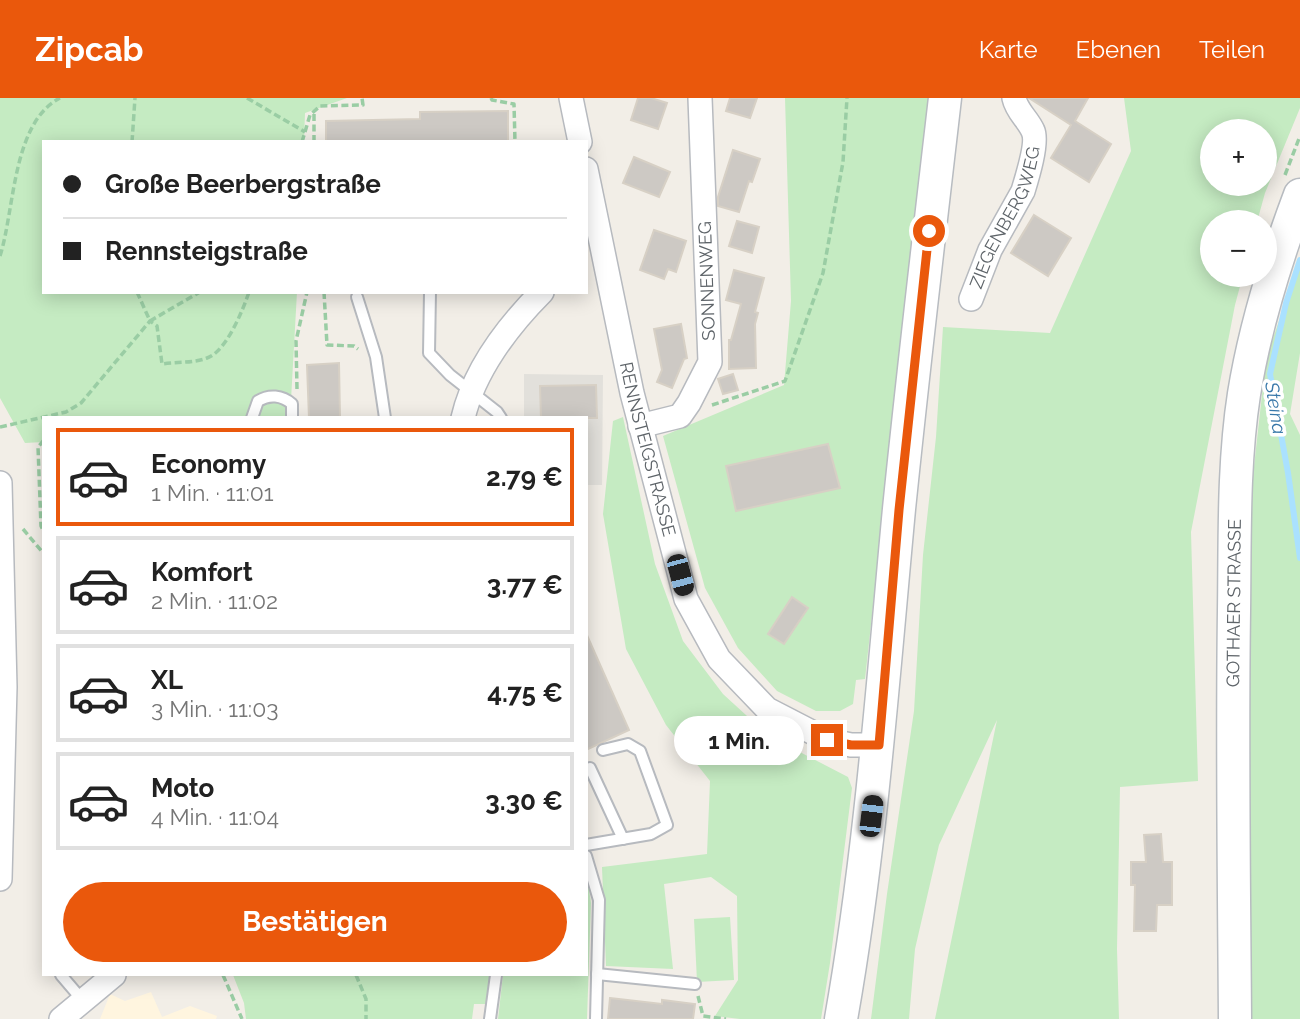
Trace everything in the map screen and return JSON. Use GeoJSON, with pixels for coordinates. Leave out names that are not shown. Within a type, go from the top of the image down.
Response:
{"type":"FeatureCollection","features":[{"type":"Feature","properties":{"kind":"street"},"geometry":{"type":"LineString","coordinates":[[571,98],[580,140]]}},
{"type":"Feature","properties":{"kind":"street","name":"SONNENWEG"},"geometry":{"type":"LineString","coordinates":[[680,416],[710,362],[700,98]]}},
{"type":"Feature","properties":{"kind":"street"},"geometry":{"type":"LineString","coordinates":[[841,1019],[864,879],[918,326],[945,98]]}},
{"type":"Feature","properties":{"kind":"street","name":"ZIEGENBERGWEG"},"geometry":{"type":"LineString","coordinates":[[971,299],[990,250],[1026,181],[1033,130],[1016,106],[1014,98]]}},
{"type":"Feature","properties":{"kind":"street","name":"RENNSTEIGSTRASSE"},"geometry":{"type":"LineString","coordinates":[[588,188],[594,247],[686,599],[719,659],[767,709],[827,740],[851,745],[879,745]]}},
{"type":"Feature","properties":{"kind":"street","name":"GOTHAER STRASSE"},"geometry":{"type":"LineString","coordinates":[[1235,1019],[1233,678],[1238,447],[1252,347],[1273,273],[1290,191]]}},
{"type":"Feature","properties":{"kind":"street"},"geometry":{"type":"LineString","coordinates":[[464,416],[471,391],[494,352],[523,311],[540,294]]}},
{"type":"Feature","properties":{"kind":"street"},"geometry":{"type":"LineString","coordinates":[[640,426],[680,416]]}},
{"type":"Feature","properties":{"kind":"street"},"geometry":{"type":"LineString","coordinates":[[0,483],[3,688],[0,879]]}},
{"type":"Feature","properties":{"kind":"street"},"geometry":{"type":"LineString","coordinates":[[61,1019],[113,976]]}},
{"type":"Feature","properties":{"kind":"lane"},"geometry":{"type":"LineString","coordinates":[[430,294],[429,353],[450,375],[500,416]]}},
{"type":"Feature","properties":{"kind":"lane"},"geometry":{"type":"LineString","coordinates":[[357,297],[377,365],[385,416]]}},
{"type":"Feature","properties":{"kind":"lane"},"geometry":{"type":"LineString","coordinates":[[252,416],[255,405],[264,397],[285,398],[292,404],[292,416]]}},
{"type":"Feature","properties":{"kind":"lane"},"geometry":{"type":"LineString","coordinates":[[588,845],[651,834],[667,825],[640,751],[628,744],[603,750]]}},
{"type":"Feature","properties":{"kind":"lane"},"geometry":{"type":"LineString","coordinates":[[590,768],[623,839]]}},
{"type":"Feature","properties":{"kind":"lane"},"geometry":{"type":"LineString","coordinates":[[588,863],[599,900],[596,1019]]}},
{"type":"Feature","properties":{"kind":"lane"},"geometry":{"type":"LineString","coordinates":[[597,974],[695,984]]}},
{"type":"Feature","properties":{"kind":"lane"},"geometry":{"type":"LineString","coordinates":[[62,976],[84,1002]]}},
{"type":"Feature","properties":{"kind":"lane"},"geometry":{"type":"LineString","coordinates":[[490,1019],[496,976]]}},
{"type":"Feature","properties":{"kind":"path"},"geometry":{"type":"LineString","coordinates":[[0,256],[21,150],[40,116],[61,98]]}},
{"type":"Feature","properties":{"kind":"path"},"geometry":{"type":"LineString","coordinates":[[132,140],[135,98]]}},
{"type":"Feature","properties":{"kind":"path"},"geometry":{"type":"LineString","coordinates":[[247,98],[305,132]]}},
{"type":"Feature","properties":{"kind":"path"},"geometry":{"type":"LineString","coordinates":[[303,140],[310,115],[320,106],[362,105],[365,98]]}},
{"type":"Feature","properties":{"kind":"path"},"geometry":{"type":"LineString","coordinates":[[491,98],[514,104],[515,140]]}},
{"type":"Feature","properties":{"kind":"path"},"geometry":{"type":"LineString","coordinates":[[680,416],[785,381],[822,273],[844,162],[847,98]]}},
{"type":"Feature","properties":{"kind":"path"},"geometry":{"type":"LineString","coordinates":[[314,111],[314,140]]}},
{"type":"Feature","properties":{"kind":"path"},"geometry":{"type":"LineString","coordinates":[[1290,191],[1300,136]]}},
{"type":"Feature","properties":{"kind":"path"},"geometry":{"type":"LineString","coordinates":[[138,294],[150,321],[157,326],[162,364],[207,358],[216,353],[231,332],[248,294]]}},
{"type":"Feature","properties":{"kind":"path"},"geometry":{"type":"LineString","coordinates":[[63,416],[80,403],[150,321],[197,294]]}},
{"type":"Feature","properties":{"kind":"path"},"geometry":{"type":"LineString","coordinates":[[292,404],[297,389],[296,341],[307,294]]}},
{"type":"Feature","properties":{"kind":"path"},"geometry":{"type":"LineString","coordinates":[[324,294],[327,345],[354,346],[361,351],[362,366],[377,365]]}},
{"type":"Feature","properties":{"kind":"path"},"geometry":{"type":"LineString","coordinates":[[48,416],[66,412]]}},
{"type":"Feature","properties":{"kind":"path"},"geometry":{"type":"LineString","coordinates":[[0,427],[42,417]]}},
{"type":"Feature","properties":{"kind":"path"},"geometry":{"type":"LineString","coordinates":[[42,442],[38,447],[42,528]]}},
{"type":"Feature","properties":{"kind":"path"},"geometry":{"type":"LineString","coordinates":[[1,516],[20,525],[42,552]]}},
{"type":"Feature","properties":{"kind":"path"},"geometry":{"type":"LineString","coordinates":[[223,976],[242,1019]]}},
{"type":"Feature","properties":{"kind":"path"},"geometry":{"type":"LineString","coordinates":[[356,976],[366,999],[366,1019]]}},
{"type":"Feature","properties":{"kind":"path"},"geometry":{"type":"LineString","coordinates":[[695,984],[703,1016],[726,1019]]}},
{"type":"Feature","properties":{"kind":"shaded area"},"geometry":{"type":"Polygon","coordinates":[[[524,374],[603,375],[602,485],[588,485],[588,416],[524,416],[524,374]]]}},
{"type":"Feature","properties":{"kind":"shaded area"},"geometry":{"type":"Polygon","coordinates":[[[151,992],[162,1017],[190,1006],[217,1016],[216,1019],[100,1019],[110,994],[125,1001],[151,992]]]}},
{"type":"Feature","properties":{"kind":"green space"},"geometry":{"type":"Polygon","coordinates":[[[0,98],[347,98],[305,113],[304,140],[42,140],[42,294],[297,294],[290,416],[42,416],[42,442],[25,443],[0,398],[0,98]]]}},
{"type":"Feature","properties":{"kind":"green space"},"geometry":{"type":"Polygon","coordinates":[[[785,98],[929,98],[865,679],[856,680],[853,704],[840,711],[816,711],[777,691],[738,648],[705,588],[663,436],[784,385],[791,301],[785,98]]]}},
{"type":"Feature","properties":{"kind":"green space"},"geometry":{"type":"Polygon","coordinates":[[[1124,98],[1300,98],[1300,108],[1277,164],[1277,119],[1200,119],[1200,196],[1264,196],[1260,210],[1200,210],[1200,287],[1240,287],[1191,532],[1198,781],[1120,787],[1117,949],[1119,1019],[935,1019],[997,720],[939,845],[915,949],[909,1019],[871,1019],[914,711],[923,555],[936,437],[943,327],[1050,333],[1131,151],[1124,98]]]}},
{"type":"Feature","properties":{"kind":"green space"},"geometry":{"type":"Polygon","coordinates":[[[1300,259],[1300,353],[1290,414],[1300,435],[1300,1019],[1248,1019],[1246,538],[1266,359],[1300,259]]]}},
{"type":"Feature","properties":{"kind":"green space"},"geometry":{"type":"Polygon","coordinates":[[[623,417],[655,564],[683,641],[723,694],[769,736],[848,777],[852,788],[821,1019],[740,1019],[715,1016],[738,980],[737,896],[711,877],[664,884],[673,969],[606,966],[602,867],[707,854],[710,781],[666,725],[626,649],[603,514],[613,421],[623,417]]]}},
{"type":"Feature","properties":{"kind":"green space"},"geometry":{"type":"Polygon","coordinates":[[[588,883],[591,903],[587,1019],[498,1019],[503,976],[588,976],[588,883]]]}},
{"type":"Feature","properties":{"kind":"green space"},"geometry":{"type":"Polygon","coordinates":[[[730,917],[734,980],[697,982],[694,919],[730,917]]]}},
{"type":"Feature","properties":{"kind":"green space"},"geometry":{"type":"Polygon","coordinates":[[[233,976],[490,976],[487,1004],[474,1004],[472,1019],[246,1019],[244,1003],[233,976]]]}},
{"type":"Feature","properties":{"kind":"building"},"geometry":{"type":"Polygon","coordinates":[[[638,98],[651,98],[667,103],[658,129],[631,120],[638,98]]]}},
{"type":"Feature","properties":{"kind":"building"},"geometry":{"type":"Polygon","coordinates":[[[730,98],[757,98],[750,118],[726,111],[730,98]]]}},
{"type":"Feature","properties":{"kind":"building"},"geometry":{"type":"Polygon","coordinates":[[[1029,98],[1088,98],[1075,121],[1111,144],[1089,182],[1051,158],[1071,125],[1029,98]]]}},
{"type":"Feature","properties":{"kind":"building"},"geometry":{"type":"Polygon","coordinates":[[[508,111],[508,140],[326,140],[326,121],[420,119],[420,112],[508,111]]]}},
{"type":"Feature","properties":{"kind":"building"},"geometry":{"type":"Polygon","coordinates":[[[733,150],[760,159],[752,182],[749,181],[739,212],[718,206],[718,197],[733,150]]]}},
{"type":"Feature","properties":{"kind":"building"},"geometry":{"type":"Polygon","coordinates":[[[634,157],[670,172],[659,197],[623,183],[634,157]]]}},
{"type":"Feature","properties":{"kind":"building"},"geometry":{"type":"Polygon","coordinates":[[[1034,215],[1071,238],[1048,276],[1011,253],[1034,215]]]}},
{"type":"Feature","properties":{"kind":"building"},"geometry":{"type":"Polygon","coordinates":[[[737,221],[759,227],[752,253],[729,246],[737,221]]]}},
{"type":"Feature","properties":{"kind":"building"},"geometry":{"type":"Polygon","coordinates":[[[654,230],[686,241],[676,272],[668,269],[664,279],[640,270],[654,230]]]}},
{"type":"Feature","properties":{"kind":"building"},"geometry":{"type":"Polygon","coordinates":[[[734,270],[764,278],[755,312],[758,313],[755,324],[756,368],[729,369],[729,340],[741,304],[726,300],[734,270]]]}},
{"type":"Feature","properties":{"kind":"building"},"geometry":{"type":"Polygon","coordinates":[[[681,324],[687,358],[684,359],[672,388],[657,382],[662,370],[654,329],[681,324]]]}},
{"type":"Feature","properties":{"kind":"building"},"geometry":{"type":"Polygon","coordinates":[[[339,363],[340,416],[309,416],[307,365],[339,363]]]}},
{"type":"Feature","properties":{"kind":"building"},"geometry":{"type":"Polygon","coordinates":[[[733,374],[738,390],[723,394],[718,379],[733,374]]]}},
{"type":"Feature","properties":{"kind":"building"},"geometry":{"type":"Polygon","coordinates":[[[596,385],[597,418],[541,416],[540,386],[596,385]]]}},
{"type":"Feature","properties":{"kind":"building"},"geometry":{"type":"Polygon","coordinates":[[[828,444],[840,488],[736,511],[726,466],[828,444]]]}},
{"type":"Feature","properties":{"kind":"building"},"geometry":{"type":"Polygon","coordinates":[[[792,597],[808,608],[784,644],[768,634],[792,597]]]}},
{"type":"Feature","properties":{"kind":"building"},"geometry":{"type":"Polygon","coordinates":[[[588,638],[629,730],[588,749],[588,638]]]}},
{"type":"Feature","properties":{"kind":"building"},"geometry":{"type":"Polygon","coordinates":[[[1161,834],[1163,862],[1172,862],[1172,905],[1157,905],[1156,931],[1134,931],[1135,885],[1131,885],[1131,862],[1146,862],[1144,835],[1161,834]]]}},
{"type":"Feature","properties":{"kind":"building"},"geometry":{"type":"Polygon","coordinates":[[[610,998],[662,1004],[662,1000],[695,1004],[693,1019],[608,1019],[610,998]]]}},
{"type":"Feature","properties":{"kind":"waterway","name":"Steina"},"geometry":{"type":"LineString","coordinates":[[1300,260],[1286,303],[1270,374],[1300,558]]}},
{"type":"Feature","properties":{"kind":"route"},"geometry":{"type":"LineString","coordinates":[[827,740],[851,745],[879,745],[899,510],[929,231]]}}]}
